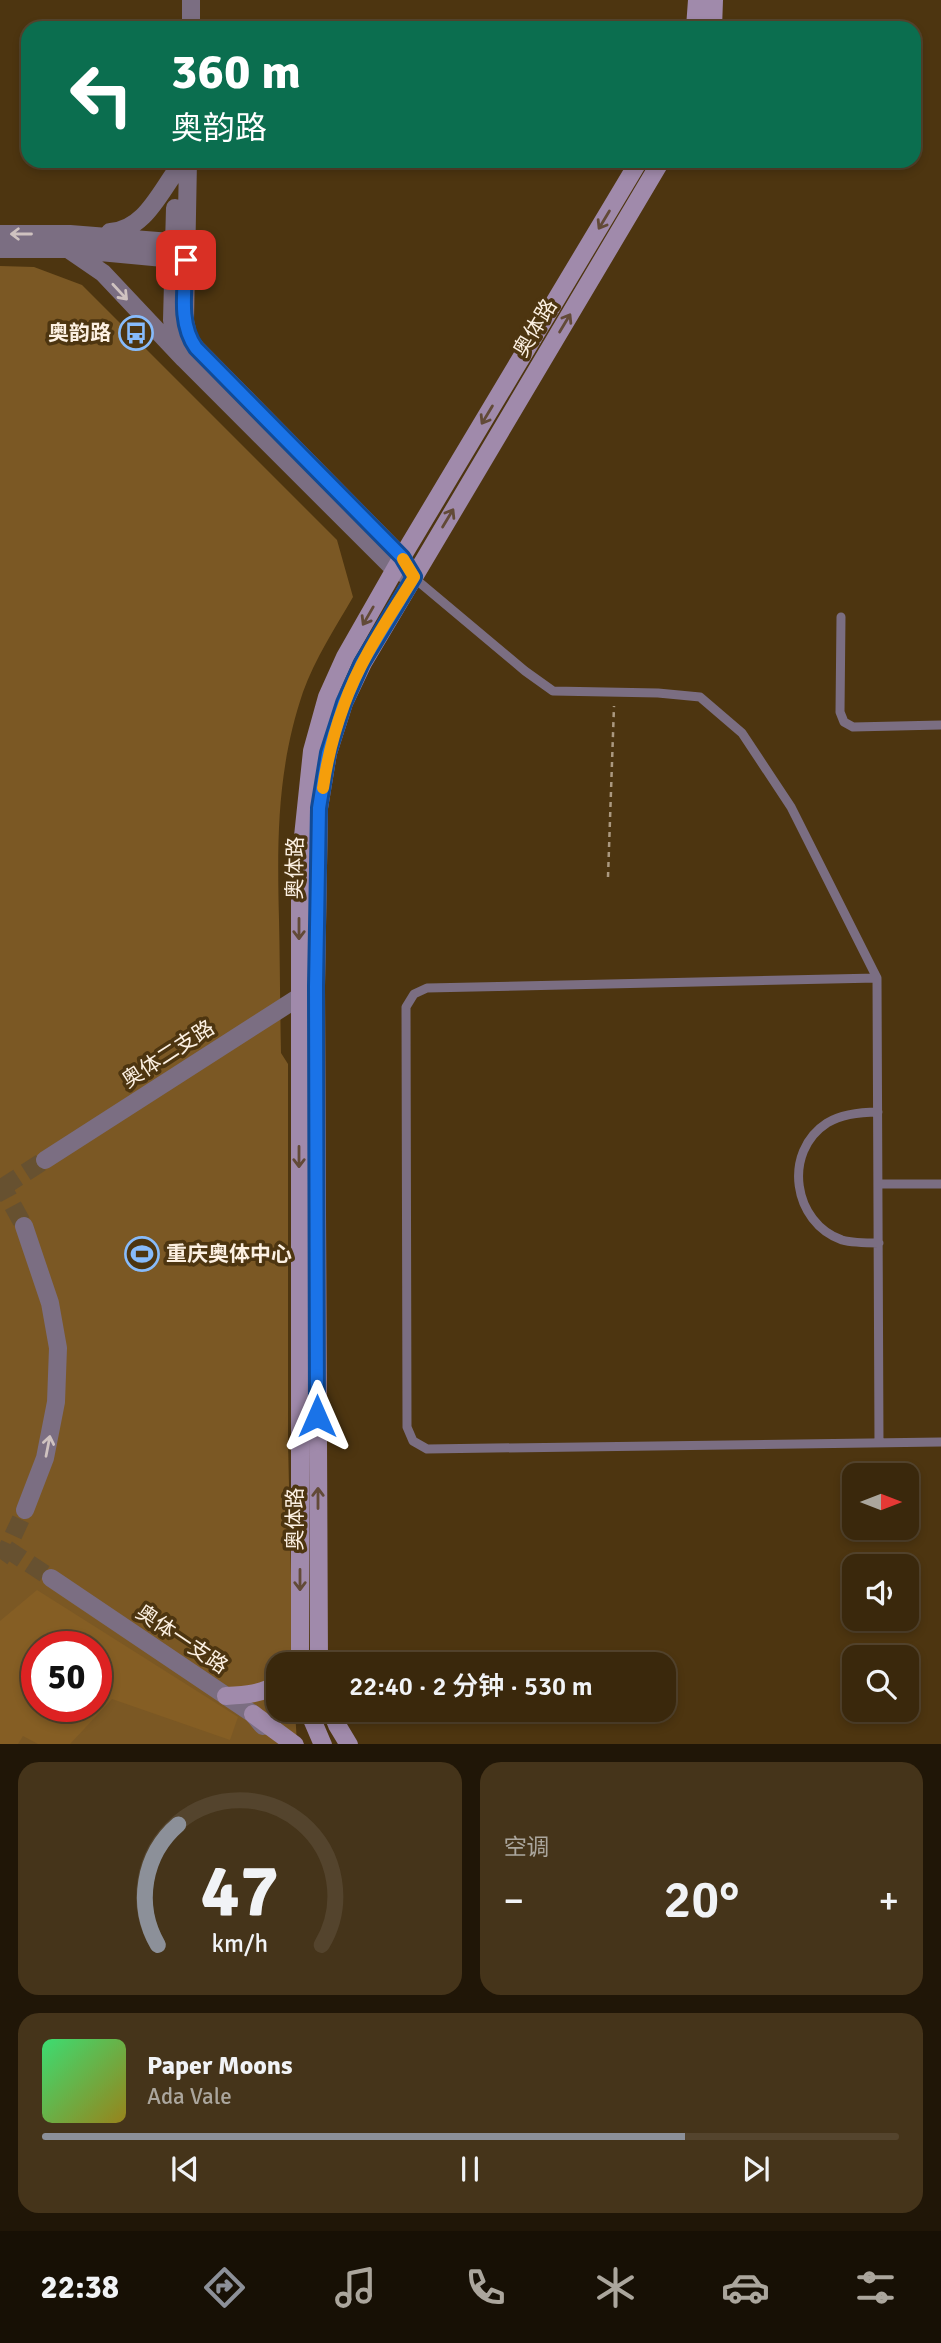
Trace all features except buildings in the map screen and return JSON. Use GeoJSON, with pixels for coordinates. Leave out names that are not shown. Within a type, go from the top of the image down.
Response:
{"type":"FeatureCollection","features":[{"type":"Feature","properties":{"kind":"main road"},"geometry":{"type":"LineString","coordinates":[[696,21],[697,0]]}},
{"type":"Feature","properties":{"kind":"main road"},"geometry":{"type":"LineString","coordinates":[[713,21],[714,0]]}},
{"type":"Feature","properties":{"kind":"main road","name":"奥体路"},"geometry":{"type":"LineString","coordinates":[[299,1652],[300,865],[312,751],[327,697],[340,667],[398,563],[635,168]]}},
{"type":"Feature","properties":{"kind":"main road","name":"奥体路"},"geometry":{"type":"LineString","coordinates":[[319,1652],[316,986],[319,808],[328,753],[344,703],[362,663],[657,168]]}},
{"type":"Feature","properties":{"kind":"main road"},"geometry":{"type":"LineString","coordinates":[[226,1696],[266,1690]]}},
{"type":"Feature","properties":{"kind":"main road"},"geometry":{"type":"LineString","coordinates":[[253,1714],[294,1744]]}},
{"type":"Feature","properties":{"kind":"main road"},"geometry":{"type":"LineString","coordinates":[[313,1722],[322,1744]]}},
{"type":"Feature","properties":{"kind":"main road"},"geometry":{"type":"LineString","coordinates":[[336,1722],[348,1744]]}},
{"type":"Feature","properties":{"kind":"street"},"geometry":{"type":"LineString","coordinates":[[179,0],[179,21]]}},
{"type":"Feature","properties":{"kind":"street"},"geometry":{"type":"LineString","coordinates":[[191,0],[191,21]]}},
{"type":"Feature","properties":{"kind":"street"},"geometry":{"type":"LineString","coordinates":[[0,249],[69,242],[131,228],[141,220],[177,168]]}},
{"type":"Feature","properties":{"kind":"street"},"geometry":{"type":"LineString","coordinates":[[180,168],[180,251],[185,321],[189,339],[398,563]]}},
{"type":"Feature","properties":{"kind":"street"},"geometry":{"type":"LineString","coordinates":[[0,234],[180,251]]}},
{"type":"Feature","properties":{"kind":"street"},"geometry":{"type":"LineString","coordinates":[[69,242],[103,273],[184,359],[414,577]]}},
{"type":"Feature","properties":{"kind":"street"},"geometry":{"type":"LineString","coordinates":[[180,251],[174,333],[184,359]]}},
{"type":"Feature","properties":{"kind":"street","name":"奥体二支路"},"geometry":{"type":"LineString","coordinates":[[45,1160],[316,986]]}},
{"type":"Feature","properties":{"kind":"street"},"geometry":{"type":"LineString","coordinates":[[24,1226],[50,1303],[58,1348],[56,1402],[47,1447],[25,1510]]}},
{"type":"Feature","properties":{"kind":"street","name":"奥体一支路"},"geometry":{"type":"LineString","coordinates":[[51,1578],[253,1714],[279,1744]]}},
{"type":"Feature","properties":{"kind":"lane"},"geometry":{"type":"LineString","coordinates":[[414,577],[525,671],[553,691],[700,697],[742,733],[791,807],[877,978],[880,1184],[879,1443]]}},
{"type":"Feature","properties":{"kind":"lane"},"geometry":{"type":"LineString","coordinates":[[841,617],[840,712],[844,722],[853,727],[941,725]]}},
{"type":"Feature","properties":{"kind":"lane"},"geometry":{"type":"LineString","coordinates":[[877,978],[427,988],[414,993],[406,1007],[407,1427],[413,1441],[427,1449],[941,1442]]}},
{"type":"Feature","properties":{"kind":"lane"},"geometry":{"type":"LineString","coordinates":[[878,1112],[845,1115],[826,1124],[811,1138],[801,1156],[797,1177],[800,1197],[809,1216],[824,1230],[842,1240],[879,1243]]}},
{"type":"Feature","properties":{"kind":"lane"},"geometry":{"type":"LineString","coordinates":[[880,1184],[941,1184]]}},
{"type":"Feature","properties":{"kind":"path"},"geometry":{"type":"LineString","coordinates":[[608,877],[614,692]]}},
{"type":"Feature","properties":{"kind":"shaded area","name":"重庆奥体中心"},"geometry":{"type":"Polygon","coordinates":[[[0,266],[34,267],[82,285],[337,540],[353,597],[319,656],[303,692],[288,749],[280,804],[278,889],[281,1053],[288,1064],[288,1442],[293,1652],[266,1652],[266,1722],[296,1722],[297,1744],[0,1744],[0,266]]]}},
{"type":"Feature","properties":{"kind":"shaded area"},"geometry":{"type":"Polygon","coordinates":[[[37,1590],[102,1631],[21,1631],[21,1722],[91,1722],[70,1744],[38,1744],[23,1736],[18,1744],[0,1744],[0,1621],[37,1590]]]}},
{"type":"Feature","properties":{"kind":"shaded area"},"geometry":{"type":"Polygon","coordinates":[[[112,1637],[238,1717],[230,1740],[112,1699],[112,1637]]]}},
{"type":"Feature","properties":{"kind":"tunnel"},"geometry":{"type":"LineString","coordinates":[[3,1187],[45,1160]]}},
{"type":"Feature","properties":{"kind":"tunnel"},"geometry":{"type":"LineString","coordinates":[[0,1182],[24,1226]]}},
{"type":"Feature","properties":{"kind":"tunnel"},"geometry":{"type":"LineString","coordinates":[[0,1559],[25,1510]]}},
{"type":"Feature","properties":{"kind":"tunnel"},"geometry":{"type":"LineString","coordinates":[[7,1549],[51,1578]]}},
{"type":"Feature","properties":{"kind":"slow traffic"},"geometry":{"type":"LineString","coordinates":[[323,788],[328,753],[344,703],[362,663],[414,577],[403,559]]}},
{"type":"Feature","properties":{"kind":"place","name":"奥韵路"},"geometry":{"type":"Point","coordinates":[136,333]}},
{"type":"Feature","properties":{"kind":"place","name":"重庆奥体中心"},"geometry":{"type":"Point","coordinates":[142,1254]}},
{"type":"Feature","properties":{"kind":"route"},"geometry":{"type":"LineString","coordinates":[[186,260],[185,321],[189,339],[402,557],[414,577],[362,663],[344,703],[328,753],[319,808],[316,986],[317,1416]]}}]}
